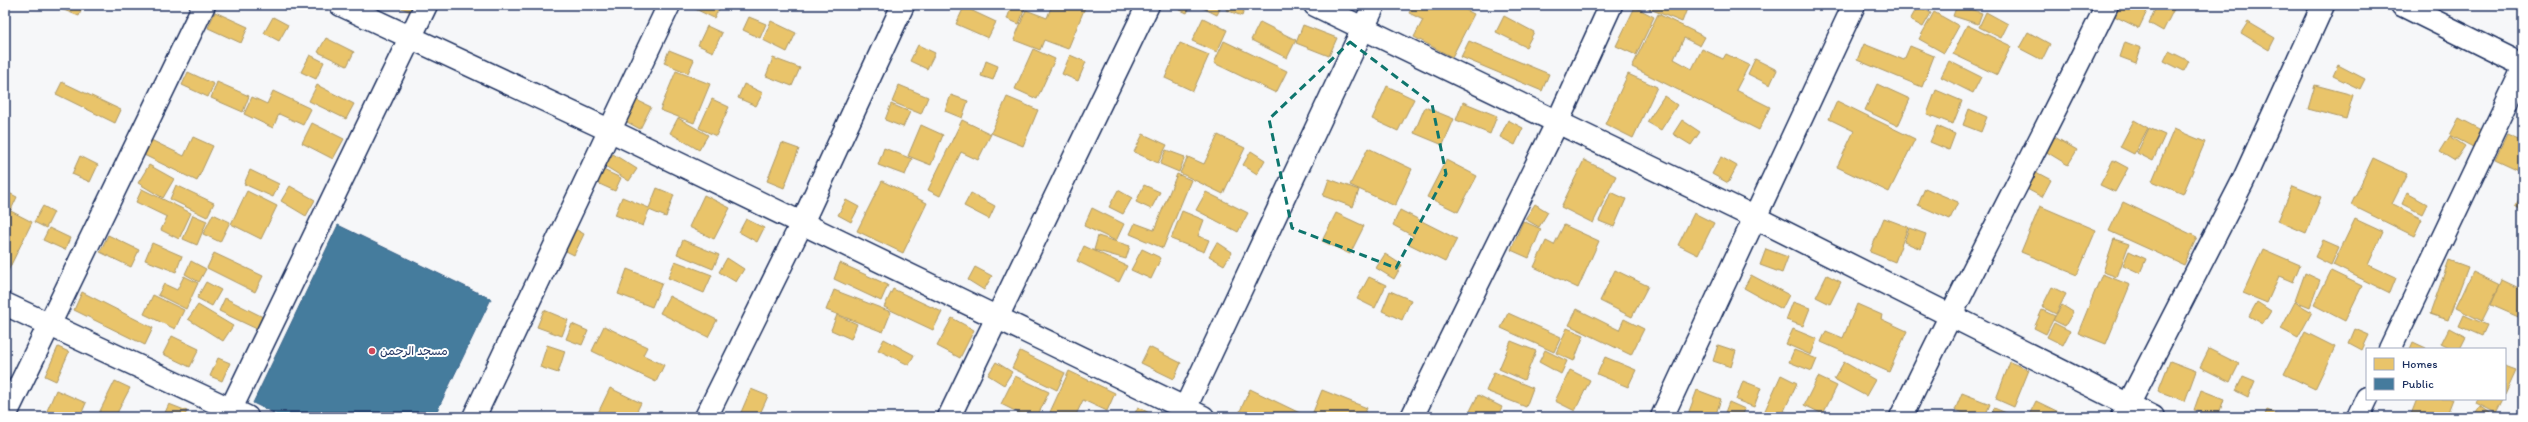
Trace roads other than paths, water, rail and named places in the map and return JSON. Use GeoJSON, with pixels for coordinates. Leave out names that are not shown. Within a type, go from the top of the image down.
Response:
{"type":"FeatureCollection","features":[{"type":"Feature","properties":{"kind":"street"},"geometry":{"type":"LineString","coordinates":[[5,416],[204,5]]}},
{"type":"Feature","properties":{"kind":"street"},"geometry":{"type":"LineString","coordinates":[[341,5],[609,130],[997,317],[1189,414],[1374,5]]}},
{"type":"Feature","properties":{"kind":"street"},"geometry":{"type":"LineString","coordinates":[[5,304],[234,414],[426,5]]}},
{"type":"Feature","properties":{"kind":"street"},"geometry":{"type":"LineString","coordinates":[[474,417],[668,5]]}},
{"type":"Feature","properties":{"kind":"street"},"geometry":{"type":"LineString","coordinates":[[706,417],[802,223],[903,5]]}},
{"type":"Feature","properties":{"kind":"street"},"geometry":{"type":"LineString","coordinates":[[949,417],[1148,5]]}},
{"type":"Feature","properties":{"kind":"street"},"geometry":{"type":"LineString","coordinates":[[1316,5],[1557,123],[1754,217],[1949,316],[2124,411],[2152,417]]}},
{"type":"Feature","properties":{"kind":"street"},"geometry":{"type":"LineString","coordinates":[[1412,417],[1557,123],[1611,5]]}},
{"type":"Feature","properties":{"kind":"street"},"geometry":{"type":"LineString","coordinates":[[1662,417],[1854,5]]}},
{"type":"Feature","properties":{"kind":"street"},"geometry":{"type":"LineString","coordinates":[[1901,417],[1949,316],[2060,102],[2107,5]]}},
{"type":"Feature","properties":{"kind":"street"},"geometry":{"type":"LineString","coordinates":[[2124,411],[2243,181],[2323,5]]}},
{"type":"Feature","properties":{"kind":"street"},"geometry":{"type":"LineString","coordinates":[[2402,5],[2523,65]]}},
{"type":"Feature","properties":{"kind":"street"},"geometry":{"type":"LineString","coordinates":[[2390,348],[2523,69]]}},
{"type":"Feature","properties":{"kind":"street"},"geometry":{"type":"LineString","coordinates":[[2358,417],[2366,400]]}},
{"type":"Feature","properties":{"kind":"place","name":"مسجد الرحمن"},"geometry":{"type":"Point","coordinates":[372,351]}}]}
